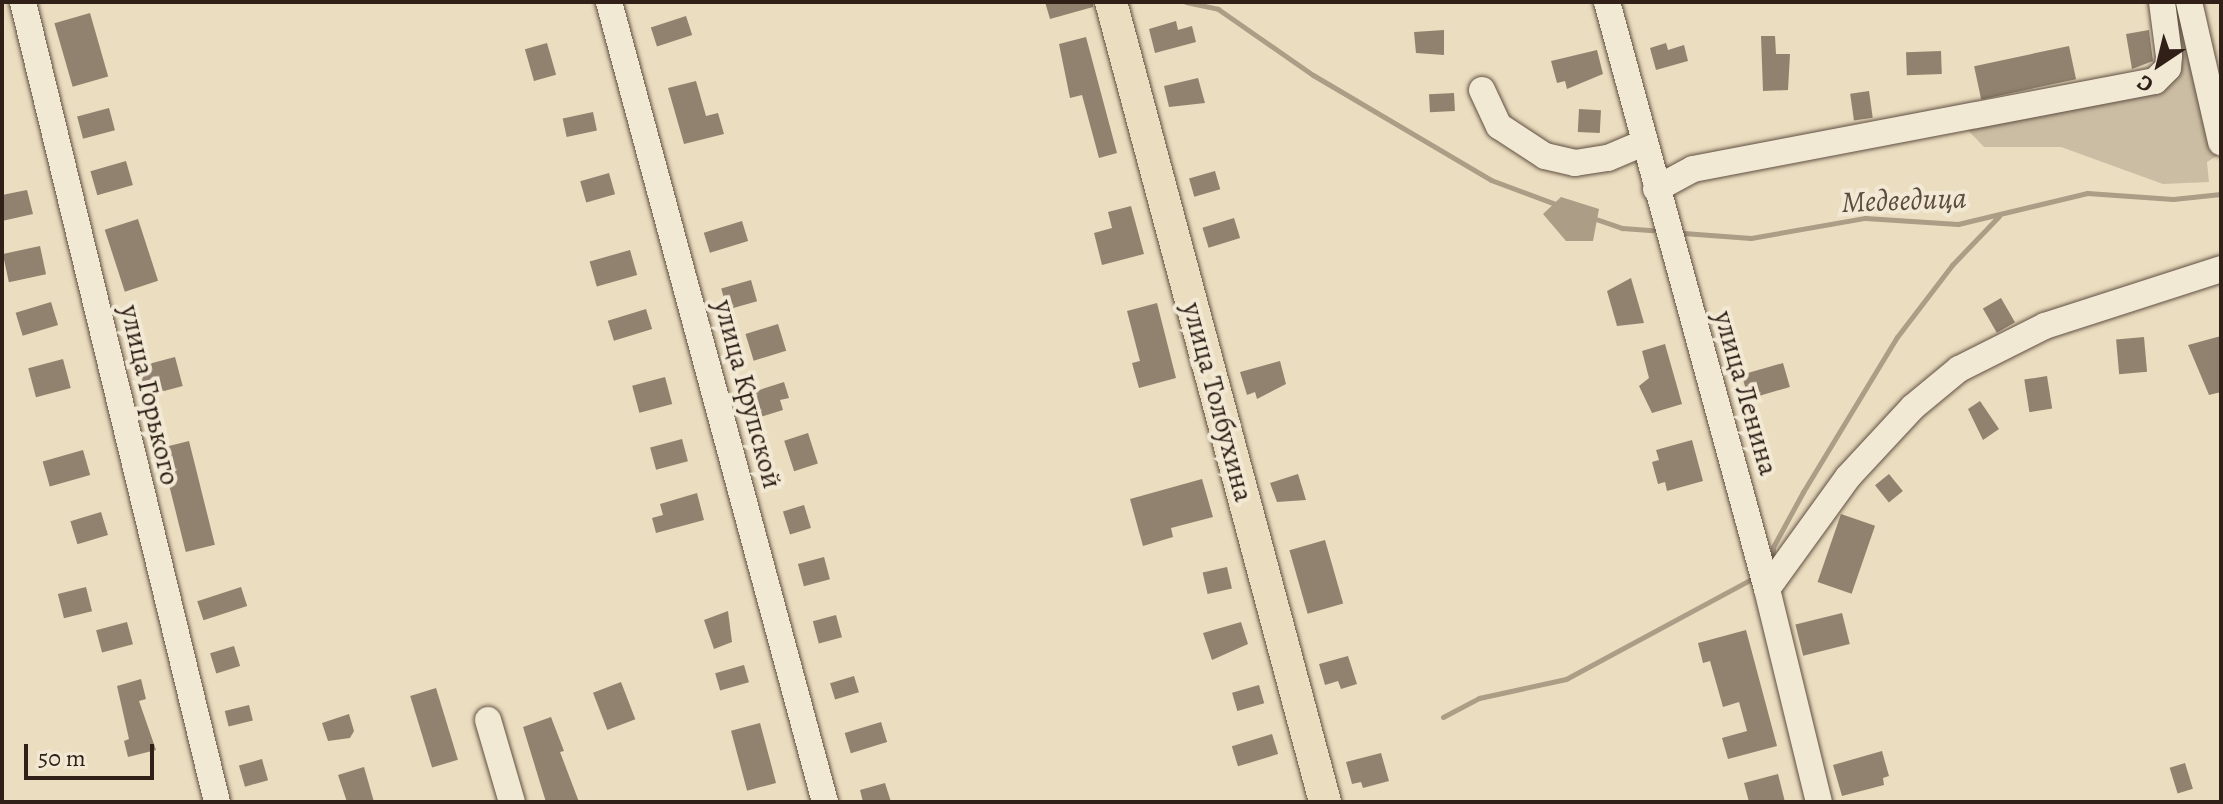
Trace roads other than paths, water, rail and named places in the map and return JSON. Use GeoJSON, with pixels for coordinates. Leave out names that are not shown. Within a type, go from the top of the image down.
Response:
{"type":"FeatureCollection","features":[{"type":"Feature","properties":{"kind":"main road","name":"улица Толбухина"},"geometry":{"type":"LineString","coordinates":[[1111,2],[1325,802]]}},
{"type":"Feature","properties":{"kind":"street","name":"улица Горького"},"geometry":{"type":"LineString","coordinates":[[23,2],[217,802]]}},
{"type":"Feature","properties":{"kind":"street","name":"улица Крупской"},"geometry":{"type":"LineString","coordinates":[[609,2],[825,802]]}},
{"type":"Feature","properties":{"kind":"street","name":"улица Ленина"},"geometry":{"type":"LineString","coordinates":[[1607,2],[1767,589],[1819,802]]}},
{"type":"Feature","properties":{"kind":"street"},"geometry":{"type":"LineString","coordinates":[[1656,189],[1693,169],[2155,81],[2168,68],[2162,2]]}},
{"type":"Feature","properties":{"kind":"street"},"geometry":{"type":"LineString","coordinates":[[2189,2],[2221,142]]}},
{"type":"Feature","properties":{"kind":"street"},"geometry":{"type":"LineString","coordinates":[[1482,90],[1499,126],[1545,156],[1575,163],[1608,158],[1644,143]]}},
{"type":"Feature","properties":{"kind":"street"},"geometry":{"type":"LineString","coordinates":[[1767,589],[1848,477],[1913,407],[1959,369],[2045,326],[2221,269]]}},
{"type":"Feature","properties":{"kind":"street"},"geometry":{"type":"LineString","coordinates":[[488,720],[512,802]]}},
{"type":"Feature","properties":{"kind":"waterway","name":"Медведица"},"geometry":{"type":"LineString","coordinates":[[1186,2],[1218,9],[1313,75],[1491,180],[1558,205]]}},
{"type":"Feature","properties":{"kind":"waterway","name":"Медведица"},"geometry":{"type":"LineString","coordinates":[[1683,233],[1751,238],[1865,218],[1958,224],[2087,193],[2173,199],[2221,194]]}},
{"type":"Feature","properties":{"kind":"waterway"},"geometry":{"type":"LineString","coordinates":[[1772,562],[1773,547],[1803,492],[1897,337],[1952,265],[1999,216]]}},
{"type":"Feature","properties":{"kind":"waterway","name":"Медведица"},"geometry":{"type":"LineString","coordinates":[[1593,218],[1622,228],[1653,230]]}},
{"type":"Feature","properties":{"kind":"waterway"},"geometry":{"type":"LineString","coordinates":[[1443,717],[1479,698],[1566,679],[1750,580]]}}]}
